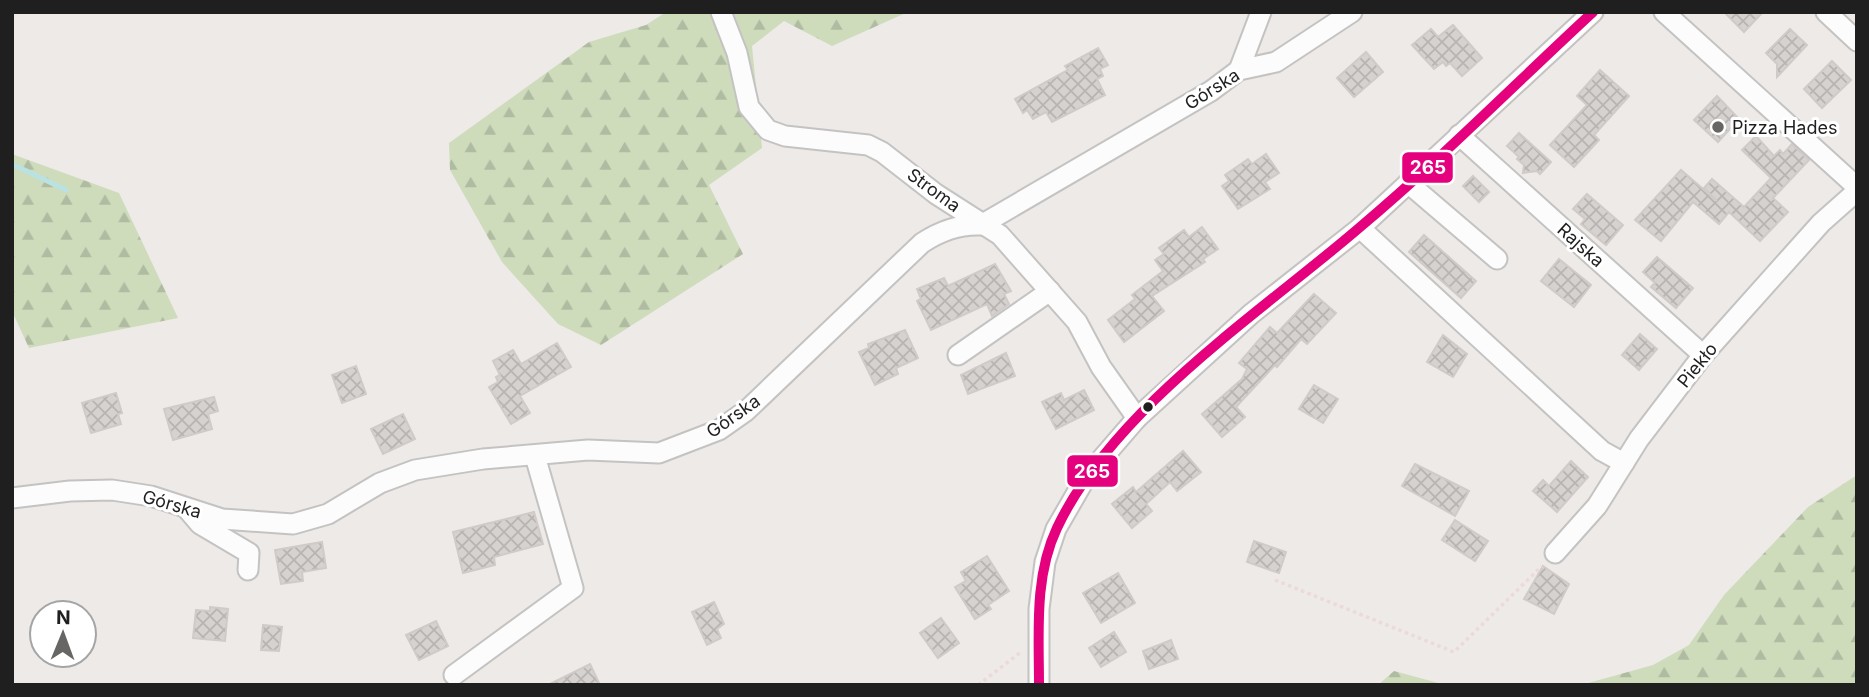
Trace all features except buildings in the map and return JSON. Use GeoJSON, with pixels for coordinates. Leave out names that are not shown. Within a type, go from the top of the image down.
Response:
{"type":"FeatureCollection","features":[{"type":"Feature","properties":{"kind":"street","name":"Stroma"},"geometry":{"type":"LineString","coordinates":[[721,12],[737,53],[750,107],[768,130],[785,136],[868,145],[882,152],[981,225],[1000,235],[1077,322],[1101,367],[1138,418]]}},
{"type":"Feature","properties":{"kind":"street"},"geometry":{"type":"LineString","coordinates":[[1239,70],[1261,12]]}},
{"type":"Feature","properties":{"kind":"street","name":"Górska"},"geometry":{"type":"LineString","coordinates":[[12,498],[70,491],[112,490],[151,496],[222,519],[293,524],[328,514],[380,484],[415,470],[460,462],[587,450],[659,453],[719,430],[746,411],[922,243],[938,233],[968,224],[981,225],[1212,91],[1239,70],[1276,62],[1352,12]]}},
{"type":"Feature","properties":{"kind":"street"},"geometry":{"type":"LineString","coordinates":[[1039,685],[1039,638],[1045,562],[1056,529],[1086,477],[1138,418],[1251,314],[1360,228],[1594,12]]}},
{"type":"Feature","properties":{"kind":"street"},"geometry":{"type":"LineString","coordinates":[[1664,12],[1857,189]]}},
{"type":"Feature","properties":{"kind":"street"},"geometry":{"type":"LineString","coordinates":[[1826,12],[1857,41]]}},
{"type":"Feature","properties":{"kind":"street","name":"Rajska"},"geometry":{"type":"LineString","coordinates":[[1459,135],[1703,355]]}},
{"type":"Feature","properties":{"kind":"street"},"geometry":{"type":"LineString","coordinates":[[1409,183],[1497,259]]}},
{"type":"Feature","properties":{"kind":"street","name":"Piekło"},"geometry":{"type":"LineString","coordinates":[[1555,553],[1597,506],[1624,463],[1703,355],[1821,223],[1857,189]]}},
{"type":"Feature","properties":{"kind":"street"},"geometry":{"type":"LineString","coordinates":[[1360,228],[1602,451],[1624,463]]}},
{"type":"Feature","properties":{"kind":"street"},"geometry":{"type":"LineString","coordinates":[[958,355],[1051,291]]}},
{"type":"Feature","properties":{"kind":"street"},"geometry":{"type":"LineString","coordinates":[[454,675],[573,588],[534,456]]}},
{"type":"Feature","properties":{"kind":"street"},"geometry":{"type":"LineString","coordinates":[[188,509],[200,524],[249,553],[248,570]]}},
{"type":"Feature","properties":{"kind":"path"},"geometry":{"type":"LineString","coordinates":[[1275,580],[1454,652],[1555,553]]}},
{"type":"Feature","properties":{"kind":"path"},"geometry":{"type":"LineString","coordinates":[[978,685],[1039,638]]}},
{"type":"Feature","properties":{"kind":"green space"},"geometry":{"type":"Polygon","coordinates":[[[666,12],[908,12],[832,46],[784,21],[752,46],[762,148],[709,185],[743,254],[601,345],[558,324],[502,262],[450,170],[449,143],[589,42],[646,25],[666,12]]]}},
{"type":"Feature","properties":{"kind":"green space"},"geometry":{"type":"Polygon","coordinates":[[[12,154],[119,193],[178,318],[29,348],[12,311],[12,154]]]}},
{"type":"Feature","properties":{"kind":"green space"},"geometry":{"type":"Polygon","coordinates":[[[1857,475],[1857,685],[1581,685],[1653,665],[1689,645],[1724,595],[1808,507],[1857,475]]]}},
{"type":"Feature","properties":{"kind":"green space"},"geometry":{"type":"Polygon","coordinates":[[[1394,671],[1446,685],[1378,685],[1394,671]]]}},
{"type":"Feature","properties":{"kind":"waterway"},"geometry":{"type":"LineString","coordinates":[[12,164],[66,190]]}},
{"type":"Feature","properties":{"kind":"transit line","name":"265"},"geometry":{"type":"LineString","coordinates":[[1039,685],[1039,605],[1044,565],[1057,528],[1082,484],[1114,443],[1151,403],[1192,365],[1389,202],[1593,12]]}},
{"type":"Feature","properties":{"kind":"place","name":"Pizza Hades"},"geometry":{"type":"Point","coordinates":[1718,127]}}]}
